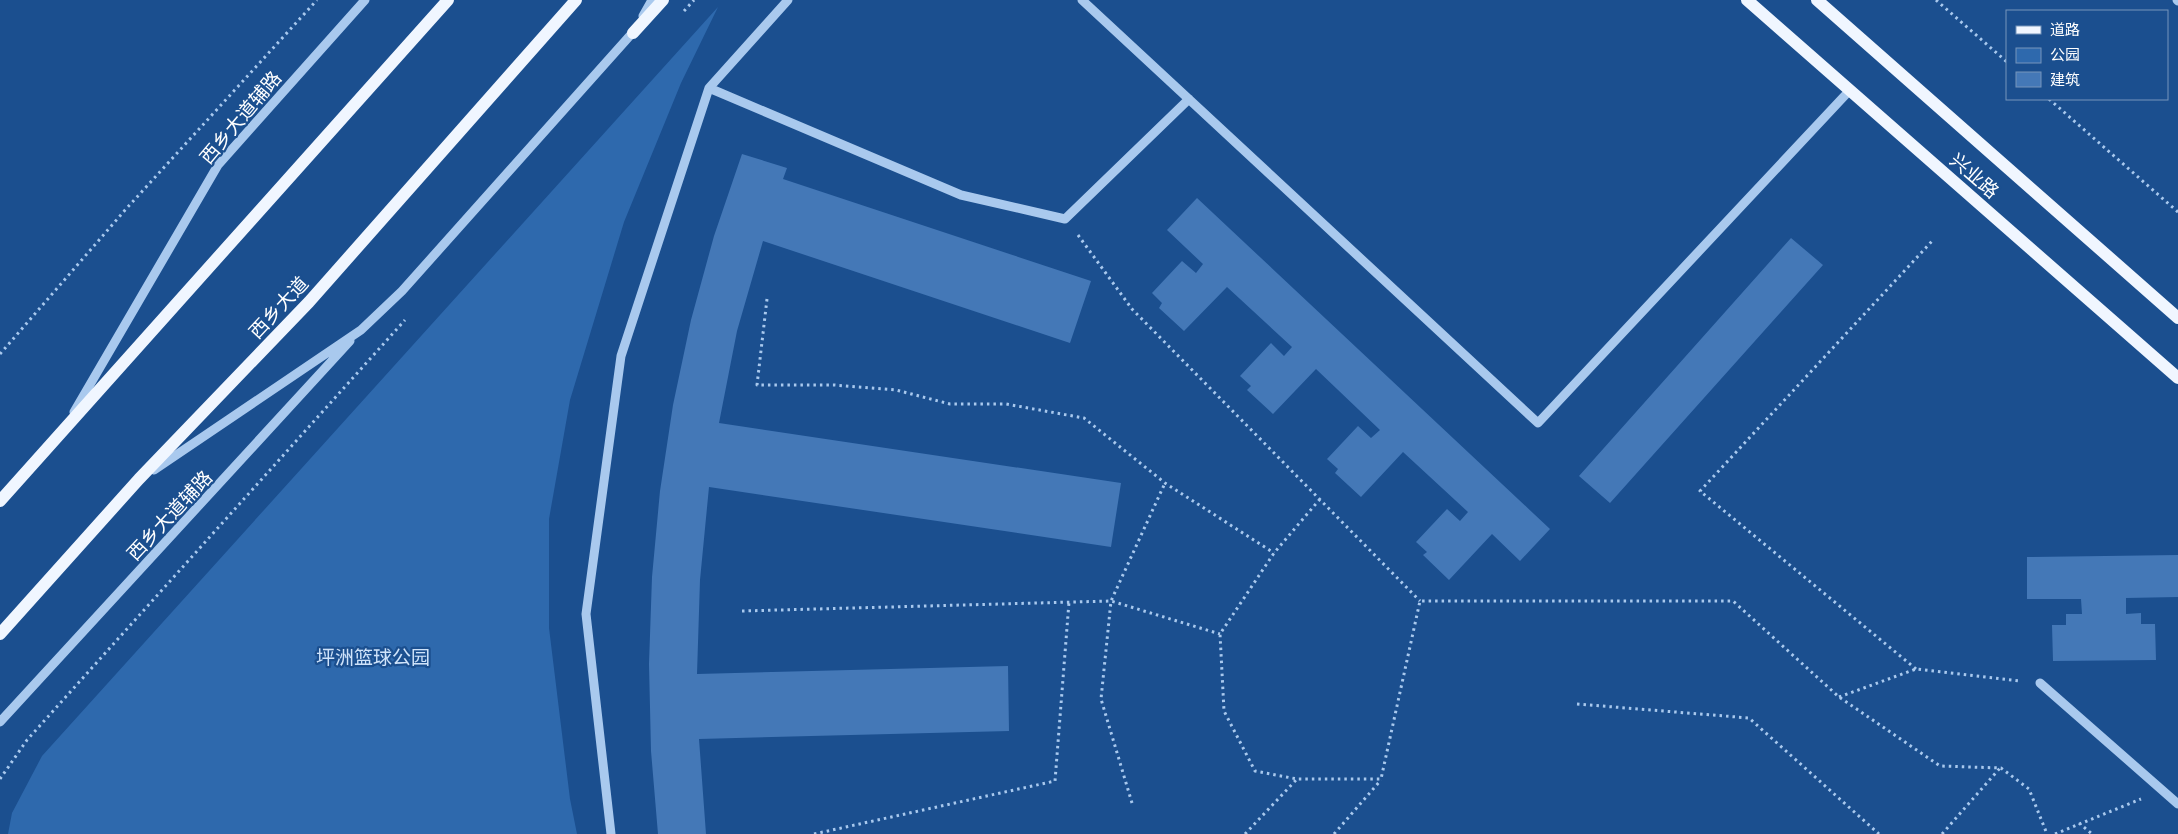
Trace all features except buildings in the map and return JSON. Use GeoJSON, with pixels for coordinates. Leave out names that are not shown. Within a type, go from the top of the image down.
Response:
{"type":"FeatureCollection","features":[{"type":"Feature","properties":{"kind":"main road"},"geometry":{"type":"LineString","coordinates":[[0,501],[448,0]]}},
{"type":"Feature","properties":{"kind":"main road","name":"西乡大道"},"geometry":{"type":"LineString","coordinates":[[0,634],[139,480],[309,302],[576,0]]}},
{"type":"Feature","properties":{"kind":"main road"},"geometry":{"type":"LineString","coordinates":[[633,33],[663,0]]}},
{"type":"Feature","properties":{"kind":"main road","name":"兴业路"},"geometry":{"type":"LineString","coordinates":[[1747,0],[2178,378]]}},
{"type":"Feature","properties":{"kind":"main road","name":"兴业路"},"geometry":{"type":"LineString","coordinates":[[1817,0],[2178,318]]}},
{"type":"Feature","properties":{"kind":"street","name":"西乡大道辅路"},"geometry":{"type":"LineString","coordinates":[[67,424],[218,165],[365,0]]}},
{"type":"Feature","properties":{"kind":"street","name":"西乡大道辅路"},"geometry":{"type":"LineString","coordinates":[[0,722],[361,330],[402,291],[633,33],[652,0]]}},
{"type":"Feature","properties":{"kind":"street"},"geometry":{"type":"LineString","coordinates":[[611,834],[586,614],[621,356],[709,88],[788,0]]}},
{"type":"Feature","properties":{"kind":"street"},"geometry":{"type":"LineString","coordinates":[[1082,0],[1538,422],[1850,90]]}},
{"type":"Feature","properties":{"kind":"street"},"geometry":{"type":"LineString","coordinates":[[709,88],[961,195],[1065,218],[1189,99]]}},
{"type":"Feature","properties":{"kind":"street","name":"西乡大道辅路"},"geometry":{"type":"LineString","coordinates":[[139,480],[361,330]]}},
{"type":"Feature","properties":{"kind":"street"},"geometry":{"type":"LineString","coordinates":[[2040,683],[2178,804]]}},
{"type":"Feature","properties":{"kind":"path"},"geometry":{"type":"LineString","coordinates":[[0,354],[126,208],[317,0]]}},
{"type":"Feature","properties":{"kind":"path"},"geometry":{"type":"LineString","coordinates":[[679,16],[694,0]]}},
{"type":"Feature","properties":{"kind":"path"},"geometry":{"type":"LineString","coordinates":[[1936,0],[2006,61]]}},
{"type":"Feature","properties":{"kind":"path"},"geometry":{"type":"LineString","coordinates":[[2050,100],[2178,212]]}},
{"type":"Feature","properties":{"kind":"path"},"geometry":{"type":"LineString","coordinates":[[1065,218],[1132,309],[1420,601],[1733,601],[1839,697],[1940,766],[2001,768],[2029,789],[2047,834]]}},
{"type":"Feature","properties":{"kind":"path"},"geometry":{"type":"LineString","coordinates":[[1916,669],[1700,490],[1934,239]]}},
{"type":"Feature","properties":{"kind":"path"},"geometry":{"type":"LineString","coordinates":[[767,299],[756,385],[834,385],[896,390],[950,404],[1006,404],[1084,418],[1165,483],[1274,553]]}},
{"type":"Feature","properties":{"kind":"path"},"geometry":{"type":"LineString","coordinates":[[0,779],[27,740],[406,319]]}},
{"type":"Feature","properties":{"kind":"path"},"geometry":{"type":"LineString","coordinates":[[1132,803],[1101,699],[1111,601],[1165,483]]}},
{"type":"Feature","properties":{"kind":"path"},"geometry":{"type":"LineString","coordinates":[[1320,500],[1274,553],[1220,634],[1224,711],[1255,772],[1297,779],[1381,779]]}},
{"type":"Feature","properties":{"kind":"path"},"geometry":{"type":"LineString","coordinates":[[742,611],[1111,601],[1220,634]]}},
{"type":"Feature","properties":{"kind":"path"},"geometry":{"type":"LineString","coordinates":[[1334,834],[1381,779],[1420,601]]}},
{"type":"Feature","properties":{"kind":"path"},"geometry":{"type":"LineString","coordinates":[[814,834],[1055,781],[1069,602]]}},
{"type":"Feature","properties":{"kind":"path"},"geometry":{"type":"LineString","coordinates":[[1839,697],[1916,669],[2040,683]]}},
{"type":"Feature","properties":{"kind":"path"},"geometry":{"type":"LineString","coordinates":[[1578,704],[1749,718],[1879,834]]}},
{"type":"Feature","properties":{"kind":"path"},"geometry":{"type":"LineString","coordinates":[[1942,834],[2001,768]]}},
{"type":"Feature","properties":{"kind":"path"},"geometry":{"type":"LineString","coordinates":[[1245,834],[1297,779]]}},
{"type":"Feature","properties":{"kind":"path"},"geometry":{"type":"LineString","coordinates":[[2055,834],[2163,790]]}},
{"type":"Feature","properties":{"kind":"path"},"geometry":{"type":"LineString","coordinates":[[2079,823],[2092,834]]}},
{"type":"Feature","properties":{"kind":"green space","name":"坪洲篮球公园"},"geometry":{"type":"Polygon","coordinates":[[[718,7],[681,83],[624,222],[570,400],[549,519],[549,628],[570,799],[577,834],[8,834],[12,813],[42,756],[718,7]]]}}]}
